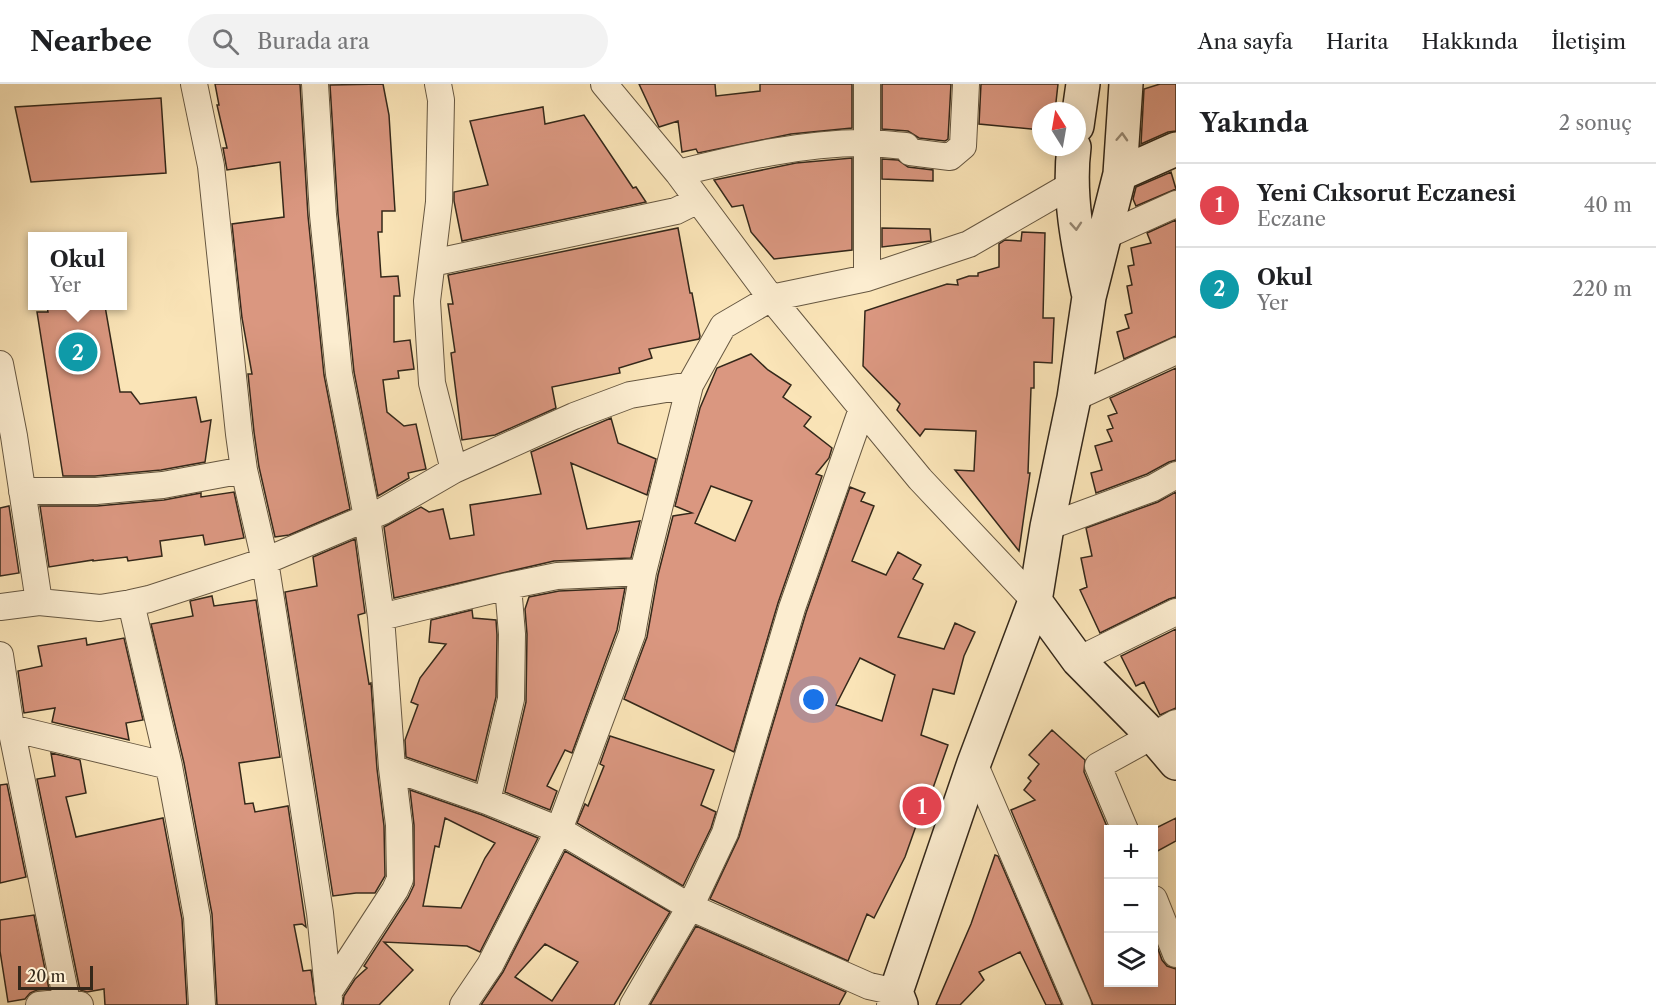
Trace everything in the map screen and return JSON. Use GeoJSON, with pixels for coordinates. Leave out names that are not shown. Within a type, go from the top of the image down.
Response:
{"type":"FeatureCollection","features":[{"type":"Feature","properties":{"kind":"street"},"geometry":{"type":"LineString","coordinates":[[194,84],[211,166],[244,470],[265,561],[320,913],[329,999]]}},
{"type":"Feature","properties":{"kind":"street"},"geometry":{"type":"LineString","coordinates":[[315,84],[323,215],[339,374],[367,518],[381,617],[392,768],[399,825],[400,879],[329,999]]}},
{"type":"Feature","properties":{"kind":"street"},"geometry":{"type":"LineString","coordinates":[[438,84],[441,100],[439,202],[427,301],[432,383],[454,470]]}},
{"type":"Feature","properties":{"kind":"street"},"geometry":{"type":"LineString","coordinates":[[604,84],[678,173],[771,298],[920,479],[1035,601],[1078,660],[1164,730],[1176,763]]}},
{"type":"Feature","properties":{"kind":"street"},"geometry":{"type":"LineString","coordinates":[[867,84],[865,143],[867,278]]}},
{"type":"Feature","properties":{"kind":"street"},"geometry":{"type":"LineString","coordinates":[[678,173],[750,155],[804,146],[865,143],[906,147],[910,152],[950,157],[963,146],[966,84]]}},
{"type":"Feature","properties":{"kind":"street"},"geometry":{"type":"LineString","coordinates":[[1080,102],[1083,84]]}},
{"type":"Feature","properties":{"kind":"street"},"geometry":{"type":"LineString","coordinates":[[392,768],[487,801],[559,830],[690,907],[869,986],[896,1001],[974,763],[1035,601],[1047,527],[1074,398],[1089,297],[1120,174],[1125,84]]}},
{"type":"Feature","properties":{"kind":"street"},"geometry":{"type":"LineString","coordinates":[[1120,174],[1176,149]]}},
{"type":"Feature","properties":{"kind":"street"},"geometry":{"type":"LineString","coordinates":[[1073,156],[1077,245],[1089,297]]}},
{"type":"Feature","properties":{"kind":"street"},"geometry":{"type":"LineString","coordinates":[[463,1005],[490,965],[559,830],[632,634],[643,572],[690,385],[723,326],[771,298],[867,278],[969,244],[1073,184]]}},
{"type":"Feature","properties":{"kind":"street"},"geometry":{"type":"LineString","coordinates":[[432,263],[676,211],[698,200]]}},
{"type":"Feature","properties":{"kind":"street"},"geometry":{"type":"LineString","coordinates":[[1105,236],[1176,204]]}},
{"type":"Feature","properties":{"kind":"street"},"geometry":{"type":"LineString","coordinates":[[1074,398],[1176,351]]}},
{"type":"Feature","properties":{"kind":"street"},"geometry":{"type":"LineString","coordinates":[[0,364],[7,437],[22,491],[39,602]]}},
{"type":"Feature","properties":{"kind":"street"},"geometry":{"type":"LineString","coordinates":[[0,607],[39,602],[100,608],[149,599],[265,561],[367,518],[454,470],[574,416],[630,394],[690,385]]}},
{"type":"Feature","properties":{"kind":"street"},"geometry":{"type":"LineString","coordinates":[[633,1005],[690,907],[725,833],[792,608],[862,409]]}},
{"type":"Feature","properties":{"kind":"street"},"geometry":{"type":"LineString","coordinates":[[22,491],[96,491],[163,485],[244,470]]}},
{"type":"Feature","properties":{"kind":"street"},"geometry":{"type":"LineString","coordinates":[[1047,527],[1153,488],[1176,475]]}},
{"type":"Feature","properties":{"kind":"street"},"geometry":{"type":"LineString","coordinates":[[381,617],[557,576],[643,572]]}},
{"type":"Feature","properties":{"kind":"street"},"geometry":{"type":"LineString","coordinates":[[487,801],[512,699],[512,634],[508,586]]}},
{"type":"Feature","properties":{"kind":"street"},"geometry":{"type":"LineString","coordinates":[[131,603],[169,765],[197,917],[202,1005]]}},
{"type":"Feature","properties":{"kind":"street"},"geometry":{"type":"LineString","coordinates":[[1078,660],[1176,612]]}},
{"type":"Feature","properties":{"kind":"street"},"geometry":{"type":"LineString","coordinates":[[0,655],[11,728],[73,1004],[39,1005]]}},
{"type":"Feature","properties":{"kind":"street"},"geometry":{"type":"LineString","coordinates":[[11,728],[169,765]]}},
{"type":"Feature","properties":{"kind":"street"},"geometry":{"type":"LineString","coordinates":[[1123,825],[1098,766],[1164,730]]}},
{"type":"Feature","properties":{"kind":"street"},"geometry":{"type":"LineString","coordinates":[[974,763],[1078,1005]]}},
{"type":"Feature","properties":{"kind":"street"},"geometry":{"type":"LineString","coordinates":[[1158,909],[1176,954]]}},
{"type":"Feature","properties":{"kind":"building"},"geometry":{"type":"Polygon","coordinates":[[[215,84],[300,84],[308,216],[324,375],[350,509],[289,535],[275,537],[259,467],[248,374],[252,374],[242,318],[232,224],[284,217],[280,162],[227,170],[223,148],[227,148],[217,105],[219,105],[215,84]]]}},
{"type":"Feature","properties":{"kind":"building"},"geometry":{"type":"Polygon","coordinates":[[[383,84],[389,115],[395,211],[382,211],[382,232],[378,232],[381,277],[398,276],[400,296],[394,296],[394,342],[410,340],[414,369],[398,371],[399,378],[383,380],[387,412],[404,426],[416,424],[426,469],[408,473],[409,478],[378,496],[354,372],[338,214],[330,85],[383,84]]]}},
{"type":"Feature","properties":{"kind":"building"},"geometry":{"type":"Polygon","coordinates":[[[639,84],[715,84],[716,96],[760,91],[760,84],[852,84],[852,128],[791,134],[698,153],[696,149],[682,152],[678,121],[659,127],[639,84]]]}},
{"type":"Feature","properties":{"kind":"building"},"geometry":{"type":"Polygon","coordinates":[[[882,84],[951,84],[948,139],[945,141],[919,138],[908,131],[882,129],[882,84]]]}},
{"type":"Feature","properties":{"kind":"building"},"geometry":{"type":"Polygon","coordinates":[[[981,84],[1058,84],[1056,102],[1032,102],[1032,129],[979,124],[981,84]]]}},
{"type":"Feature","properties":{"kind":"building"},"geometry":{"type":"Polygon","coordinates":[[[1160,84],[1176,84],[1176,131],[1168,132],[1141,144],[1144,89],[1160,84]]]}},
{"type":"Feature","properties":{"kind":"building"},"geometry":{"type":"Polygon","coordinates":[[[161,98],[166,173],[31,182],[15,107],[161,98]]]}},
{"type":"Feature","properties":{"kind":"building"},"geometry":{"type":"Polygon","coordinates":[[[543,107],[545,124],[584,115],[633,188],[636,187],[646,202],[462,241],[454,192],[488,185],[470,121],[543,107]]]}},
{"type":"Feature","properties":{"kind":"building"},"geometry":{"type":"Polygon","coordinates":[[[852,158],[852,250],[774,259],[751,232],[743,205],[732,207],[714,180],[796,163],[852,158]]]}},
{"type":"Feature","properties":{"kind":"building"},"geometry":{"type":"Polygon","coordinates":[[[882,159],[898,160],[908,167],[933,170],[933,181],[882,179],[882,159]]]}},
{"type":"Feature","properties":{"kind":"building"},"geometry":{"type":"Polygon","coordinates":[[[1171,172],[1176,189],[1136,206],[1133,199],[1136,187],[1171,172]]]}},
{"type":"Feature","properties":{"kind":"building"},"geometry":{"type":"Polygon","coordinates":[[[1176,220],[1176,336],[1124,359],[1117,332],[1129,328],[1125,315],[1132,313],[1127,286],[1132,285],[1128,266],[1134,265],[1131,248],[1151,243],[1147,233],[1176,220]]]}},
{"type":"Feature","properties":{"kind":"building"},"geometry":{"type":"Polygon","coordinates":[[[678,228],[699,339],[649,349],[652,358],[619,368],[620,373],[552,387],[556,408],[495,435],[462,440],[451,353],[455,352],[448,304],[453,304],[448,275],[678,228]]]}},
{"type":"Feature","properties":{"kind":"building"},"geometry":{"type":"Polygon","coordinates":[[[882,228],[930,229],[931,241],[882,247],[882,228]]]}},
{"type":"Feature","properties":{"kind":"building"},"geometry":{"type":"Polygon","coordinates":[[[1022,232],[1045,233],[1043,318],[1054,318],[1052,363],[1034,362],[1034,388],[1031,388],[1028,473],[1030,473],[1019,551],[955,470],[974,471],[976,431],[925,429],[920,436],[897,410],[900,404],[863,366],[865,311],[947,284],[958,285],[957,280],[978,276],[978,273],[999,267],[999,244],[1005,240],[1021,241],[1022,232]]]}},
{"type":"Feature","properties":{"kind":"building"},"geometry":{"type":"Polygon","coordinates":[[[48,310],[106,310],[120,392],[131,392],[140,404],[196,397],[201,422],[211,420],[205,462],[161,470],[95,476],[63,476],[37,312],[48,312],[48,310]]]}},
{"type":"Feature","properties":{"kind":"building"},"geometry":{"type":"Polygon","coordinates":[[[751,354],[768,370],[791,385],[783,397],[811,417],[804,426],[832,448],[829,458],[816,474],[822,476],[778,603],[734,752],[624,699],[647,637],[658,575],[673,516],[692,513],[675,506],[700,408],[717,368],[751,354]],[[711,486],[695,523],[735,541],[752,501],[711,486]]]}},
{"type":"Feature","properties":{"kind":"building"},"geometry":{"type":"Polygon","coordinates":[[[1176,368],[1176,460],[1147,474],[1096,493],[1091,473],[1102,470],[1095,446],[1112,441],[1107,430],[1113,428],[1108,416],[1117,413],[1110,398],[1176,368]]]}},
{"type":"Feature","properties":{"kind":"building"},"geometry":{"type":"Polygon","coordinates":[[[611,418],[618,443],[656,459],[647,495],[571,463],[587,529],[640,521],[631,558],[554,561],[394,598],[384,527],[421,507],[429,512],[443,509],[450,539],[474,535],[470,505],[541,494],[531,452],[611,418]]]}},
{"type":"Feature","properties":{"kind":"building"},"geometry":{"type":"Polygon","coordinates":[[[850,487],[865,493],[861,501],[874,506],[852,561],[886,575],[898,552],[921,565],[913,579],[923,584],[898,637],[944,649],[955,623],[975,632],[964,656],[954,694],[933,689],[921,735],[948,745],[925,811],[922,809],[905,857],[874,918],[867,914],[848,961],[710,899],[739,837],[806,613],[850,487]],[[860,658],[836,705],[882,721],[895,675],[860,658]]]}},
{"type":"Feature","properties":{"kind":"building"},"geometry":{"type":"Polygon","coordinates":[[[234,492],[244,538],[205,545],[203,535],[160,541],[162,556],[128,561],[127,557],[93,560],[49,567],[40,506],[97,506],[164,500],[201,493],[201,497],[234,492]]]}},
{"type":"Feature","properties":{"kind":"building"},"geometry":{"type":"Polygon","coordinates":[[[1176,492],[1176,597],[1100,633],[1080,590],[1087,587],[1081,558],[1092,556],[1086,528],[1158,502],[1176,492]]]}},
{"type":"Feature","properties":{"kind":"building"},"geometry":{"type":"Polygon","coordinates":[[[9,506],[19,573],[0,576],[0,508],[9,506]]]}},
{"type":"Feature","properties":{"kind":"building"},"geometry":{"type":"Polygon","coordinates":[[[355,539],[365,613],[358,615],[369,684],[371,683],[377,769],[384,826],[385,876],[375,893],[333,896],[285,592],[317,586],[313,557],[355,539]]]}},
{"type":"Feature","properties":{"kind":"building"},"geometry":{"type":"Polygon","coordinates":[[[625,588],[617,630],[572,753],[565,750],[547,786],[557,791],[550,810],[505,792],[526,702],[525,609],[529,597],[559,591],[625,588]]]}},
{"type":"Feature","properties":{"kind":"building"},"geometry":{"type":"Polygon","coordinates":[[[212,596],[214,606],[256,600],[280,757],[239,763],[245,804],[253,803],[255,812],[288,806],[306,927],[302,924],[294,925],[303,971],[311,970],[316,1005],[217,1005],[212,914],[184,763],[151,624],[193,616],[190,601],[212,596]]]}},
{"type":"Feature","properties":{"kind":"building"},"geometry":{"type":"Polygon","coordinates":[[[472,610],[473,618],[496,620],[497,635],[496,697],[476,781],[406,757],[405,740],[418,705],[411,702],[420,678],[446,644],[429,642],[431,620],[472,610]]]}},
{"type":"Feature","properties":{"kind":"building"},"geometry":{"type":"Polygon","coordinates":[[[1176,629],[1176,708],[1160,715],[1144,682],[1136,686],[1121,656],[1176,629]]]}},
{"type":"Feature","properties":{"kind":"building"},"geometry":{"type":"Polygon","coordinates":[[[86,638],[87,645],[124,638],[143,720],[126,723],[129,740],[52,722],[55,708],[24,713],[18,671],[42,666],[38,646],[86,638]]]}},
{"type":"Feature","properties":{"kind":"building"},"geometry":{"type":"Polygon","coordinates":[[[1052,730],[1085,760],[1084,772],[1106,825],[1104,825],[1104,987],[1158,987],[1158,949],[1167,966],[1176,969],[1176,1005],[1093,1005],[1011,810],[1035,800],[1024,790],[1031,781],[1028,778],[1039,764],[1029,755],[1052,730]]]}},
{"type":"Feature","properties":{"kind":"building"},"geometry":{"type":"Polygon","coordinates":[[[610,736],[714,770],[701,805],[716,812],[711,828],[683,886],[577,823],[585,804],[588,806],[604,766],[600,764],[610,736]]]}},
{"type":"Feature","properties":{"kind":"building"},"geometry":{"type":"Polygon","coordinates":[[[51,753],[80,760],[86,793],[66,797],[76,837],[163,818],[182,919],[187,1005],[105,1005],[104,989],[87,992],[80,990],[37,779],[55,776],[51,753]]]}},
{"type":"Feature","properties":{"kind":"building"},"geometry":{"type":"Polygon","coordinates":[[[7,784],[26,877],[0,883],[0,785],[7,784]]]}},
{"type":"Feature","properties":{"kind":"building"},"geometry":{"type":"Polygon","coordinates":[[[410,790],[482,815],[538,838],[480,952],[467,946],[384,942],[413,970],[379,1005],[343,1005],[344,996],[355,979],[367,968],[364,966],[414,885],[414,825],[410,790]],[[445,818],[439,847],[435,846],[423,906],[461,908],[485,858],[495,843],[445,818]]]}},
{"type":"Feature","properties":{"kind":"building"},"geometry":{"type":"Polygon","coordinates":[[[1176,818],[1176,841],[1158,851],[1158,827],[1176,818]]]}},
{"type":"Feature","properties":{"kind":"building"},"geometry":{"type":"Polygon","coordinates":[[[565,851],[670,912],[614,1005],[481,1005],[503,972],[565,851]],[[545,944],[515,977],[552,1001],[578,962],[545,944]]]}},
{"type":"Feature","properties":{"kind":"building"},"geometry":{"type":"Polygon","coordinates":[[[995,855],[998,856],[1062,1005],[1046,1005],[1020,952],[979,972],[984,980],[960,1005],[936,1005],[971,924],[995,855]]]}},
{"type":"Feature","properties":{"kind":"building"},"geometry":{"type":"Polygon","coordinates":[[[34,915],[49,989],[37,990],[25,999],[8,1002],[0,951],[0,920],[34,915]]]}},
{"type":"Feature","properties":{"kind":"building"},"geometry":{"type":"Polygon","coordinates":[[[696,926],[846,992],[839,1005],[650,1005],[696,926]]]}},
{"type":"Feature","properties":{"kind":"place","name":"Okul"},"geometry":{"type":"Point","coordinates":[78,352]}},
{"type":"Feature","properties":{"kind":"place","name":"Yeni Cıksorut Eczanesi"},"geometry":{"type":"Point","coordinates":[922,806]}}]}
